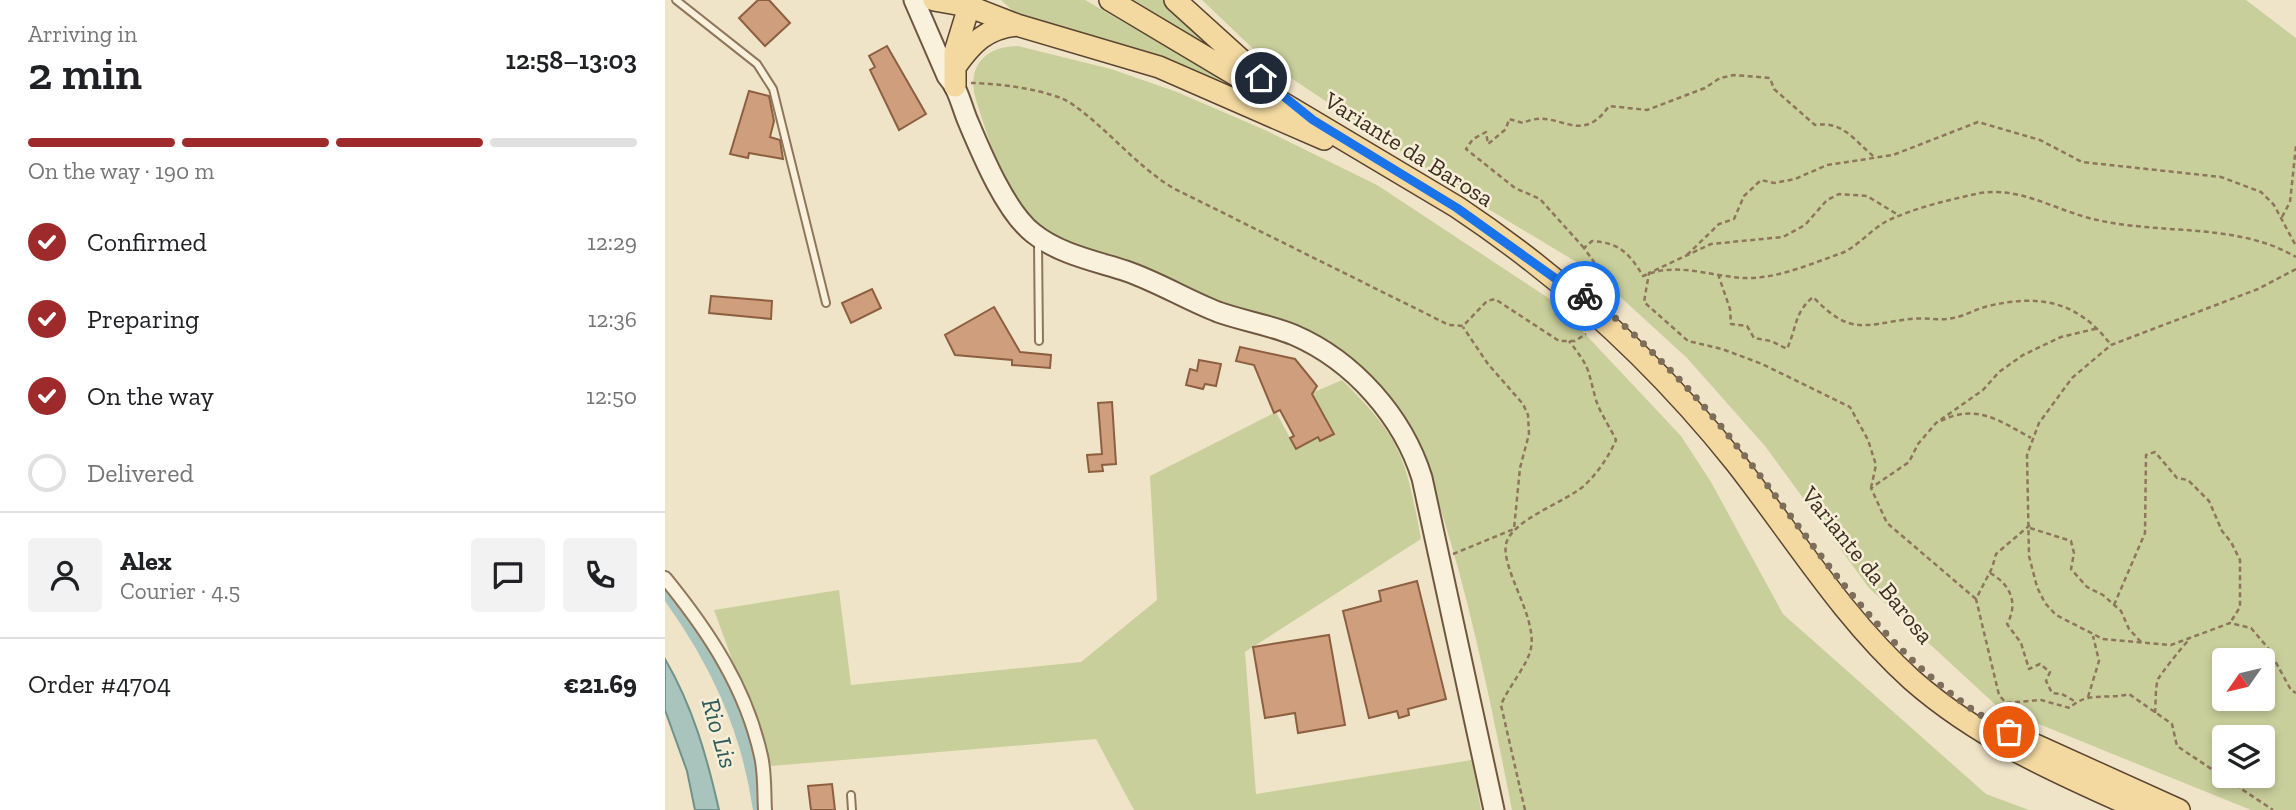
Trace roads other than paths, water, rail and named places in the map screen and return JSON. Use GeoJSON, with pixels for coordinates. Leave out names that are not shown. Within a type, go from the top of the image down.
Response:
{"type":"FeatureCollection","features":[{"type":"Feature","properties":{"kind":"main road"},"geometry":{"type":"LineString","coordinates":[[914,0],[947,76],[955,77]]}},
{"type":"Feature","properties":{"kind":"main road"},"geometry":{"type":"LineString","coordinates":[[934,0],[968,1],[1017,25],[1094,46],[1179,74],[1291,126],[1375,157]]}},
{"type":"Feature","properties":{"kind":"main road","name":"Variante da Barosa"},"geometry":{"type":"LineString","coordinates":[[1110,0],[1375,157],[1508,242],[1566,286],[1607,312],[1685,384],[1744,453],[1867,614],[1929,677],[1979,715],[2009,732],[2179,810]]}},
{"type":"Feature","properties":{"kind":"main road"},"geometry":{"type":"LineString","coordinates":[[1175,0],[1248,67],[1313,120]]}},
{"type":"Feature","properties":{"kind":"main road"},"geometry":{"type":"LineString","coordinates":[[968,1],[958,37],[955,77],[976,139],[1022,223],[1038,237],[1074,255],[1151,281],[1207,307],[1292,334],[1335,359],[1377,399],[1406,438],[1422,478],[1495,810]]}},
{"type":"Feature","properties":{"kind":"main road"},"geometry":{"type":"LineString","coordinates":[[955,77],[974,43],[985,34],[1017,25]]}},
{"type":"Feature","properties":{"kind":"main road","name":"Variante da Barosa"},"geometry":{"type":"LineString","coordinates":[[1566,286],[1705,425],[1855,619],[1913,681],[1986,735],[2141,810]]}},
{"type":"Feature","properties":{"kind":"street"},"geometry":{"type":"LineString","coordinates":[[665,579],[701,622],[728,665],[749,715],[761,758],[765,810]]}},
{"type":"Feature","properties":{"kind":"lane"},"geometry":{"type":"LineString","coordinates":[[676,0],[757,64],[767,77],[779,107],[826,303]]}},
{"type":"Feature","properties":{"kind":"lane"},"geometry":{"type":"LineString","coordinates":[[1038,237],[1039,341]]}},
{"type":"Feature","properties":{"kind":"lane"},"geometry":{"type":"LineString","coordinates":[[851,795],[852,810]]}},
{"type":"Feature","properties":{"kind":"water","name":"Rio Lis"},"geometry":{"type":"Polygon","coordinates":[[[665,659],[684,695],[698,733],[719,810],[695,810],[687,771],[665,710],[665,659]]]}},
{"type":"Feature","properties":{"kind":"waterway"},"geometry":{"type":"LineString","coordinates":[[665,589],[699,640],[727,693],[747,750],[760,810]]}}]}
